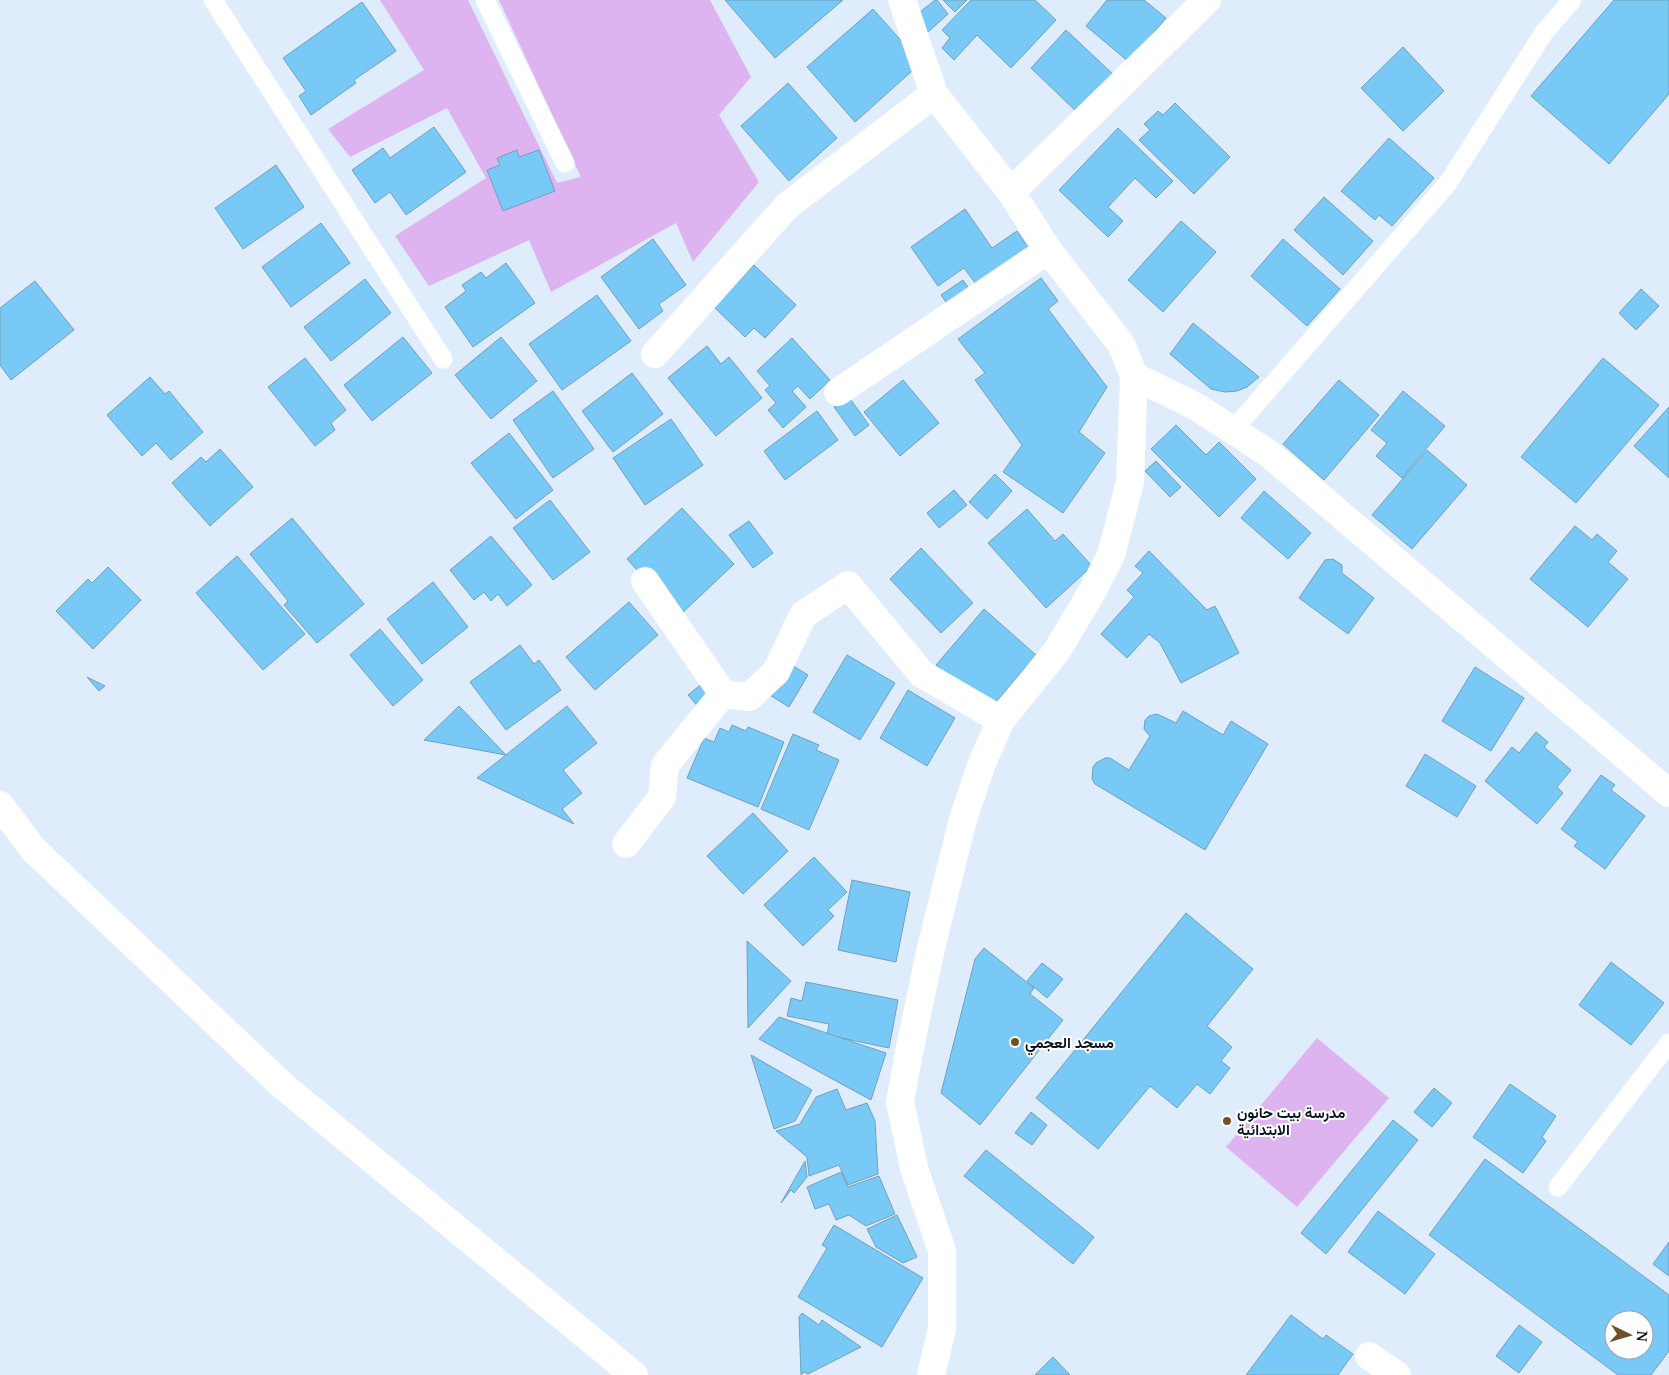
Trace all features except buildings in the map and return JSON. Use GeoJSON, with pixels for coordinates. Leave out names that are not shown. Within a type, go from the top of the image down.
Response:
{"type":"FeatureCollection","features":[{"type":"Feature","properties":{"kind":"street"},"geometry":{"type":"LineString","coordinates":[[902,0],[934,94],[1011,192],[1048,250],[1121,344],[1134,376],[1130,482],[1111,555],[1092,592],[1056,652],[1001,720],[982,764],[963,819],[931,948],[900,1102],[914,1168],[942,1251],[942,1330],[931,1375]]}},
{"type":"Feature","properties":{"kind":"street"},"geometry":{"type":"LineString","coordinates":[[1011,192],[1207,0]]}},
{"type":"Feature","properties":{"kind":"street"},"geometry":{"type":"LineString","coordinates":[[655,354],[787,206],[934,94]]}},
{"type":"Feature","properties":{"kind":"street"},"geometry":{"type":"LineString","coordinates":[[838,392],[1048,250]]}},
{"type":"Feature","properties":{"kind":"street"},"geometry":{"type":"LineString","coordinates":[[1134,376],[1197,407],[1268,453],[1669,793]]}},
{"type":"Feature","properties":{"kind":"street"},"geometry":{"type":"LineString","coordinates":[[645,581],[723,694],[749,697],[776,672],[803,615],[848,585],[922,674],[1001,720]]}},
{"type":"Feature","properties":{"kind":"street"},"geometry":{"type":"LineString","coordinates":[[626,844],[662,797],[665,764],[723,694]]}},
{"type":"Feature","properties":{"kind":"street"},"geometry":{"type":"LineString","coordinates":[[0,806],[33,849],[283,1086],[634,1375]]}},
{"type":"Feature","properties":{"kind":"street"},"geometry":{"type":"LineString","coordinates":[[1369,1356],[1397,1375]]}},
{"type":"Feature","properties":{"kind":"lane"},"geometry":{"type":"LineString","coordinates":[[213,0],[443,359]]}},
{"type":"Feature","properties":{"kind":"lane"},"geometry":{"type":"LineString","coordinates":[[485,0],[565,163]]}},
{"type":"Feature","properties":{"kind":"lane"},"geometry":{"type":"LineString","coordinates":[[1232,430],[1448,182],[1543,34],[1572,0]]}},
{"type":"Feature","properties":{"kind":"lane"},"geometry":{"type":"LineString","coordinates":[[1558,1187],[1669,1043]]}},
{"type":"Feature","properties":{"kind":"shaded area"},"geometry":{"type":"Polygon","coordinates":[[[380,0],[468,0],[557,183],[581,177],[499,0],[710,0],[751,77],[719,115],[759,182],[693,262],[676,223],[551,292],[529,240],[429,286],[395,236],[486,178],[447,108],[350,157],[328,129],[424,70],[380,0]]]}},
{"type":"Feature","properties":{"kind":"shaded area"},"geometry":{"type":"Polygon","coordinates":[[[1317,1038],[1389,1098],[1297,1207],[1226,1147],[1317,1038]]]}},
{"type":"Feature","properties":{"kind":"place","name":"مسجد العجمي"},"geometry":{"type":"Point","coordinates":[1015,1042]}},
{"type":"Feature","properties":{"kind":"place","name":"مدرسة بيت حانون الابتدائية"},"geometry":{"type":"Point","coordinates":[1227,1121]}}]}
